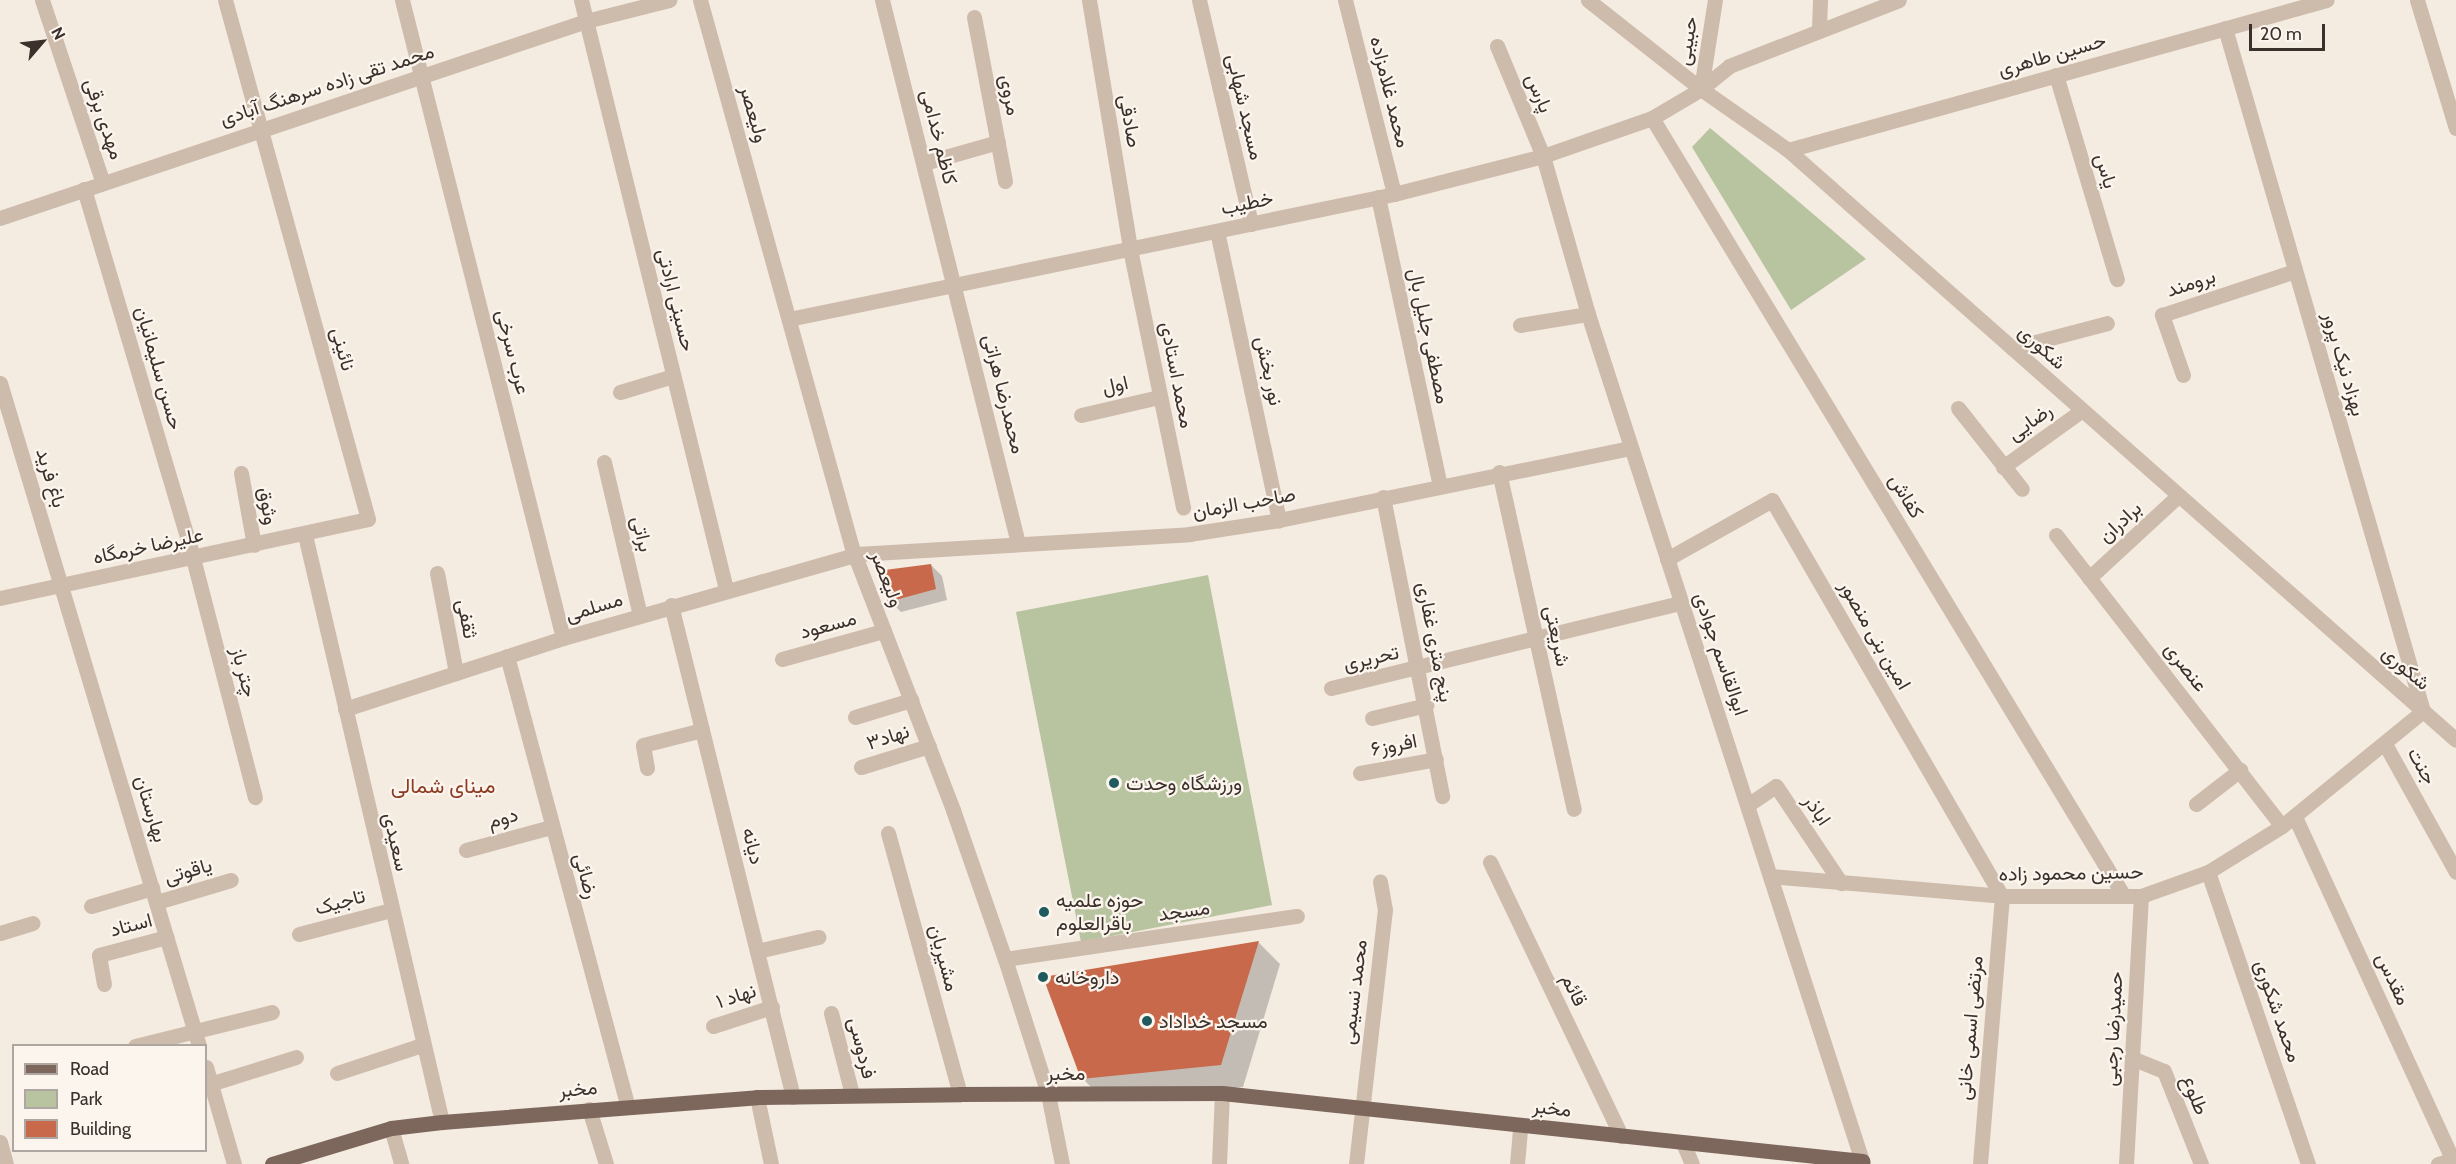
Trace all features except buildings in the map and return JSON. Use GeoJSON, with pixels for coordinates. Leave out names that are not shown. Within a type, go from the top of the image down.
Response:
{"type":"FeatureCollection","features":[{"type":"Feature","properties":{"kind":"main road","name":"مخبر"},"geometry":{"type":"LineString","coordinates":[[272,1164],[391,1128],[589,1109],[852,1094],[1222,1094],[1863,1163]]}},
{"type":"Feature","properties":{"kind":"street","name":"مهدی برقی"},"geometry":{"type":"LineString","coordinates":[[42,0],[103,183]]}},
{"type":"Feature","properties":{"kind":"street"},"geometry":{"type":"LineString","coordinates":[[225,0],[261,128]]}},
{"type":"Feature","properties":{"kind":"street","name":"عرب سرخی"},"geometry":{"type":"LineString","coordinates":[[402,0],[563,638]]}},
{"type":"Feature","properties":{"kind":"street","name":"حسینی ارادتی"},"geometry":{"type":"LineString","coordinates":[[581,0],[726,589]]}},
{"type":"Feature","properties":{"kind":"street","name":"محمد تقی زاده سرهنگ آبادی"},"geometry":{"type":"LineString","coordinates":[[0,219],[261,128],[586,21],[669,0]]}},
{"type":"Feature","properties":{"kind":"street","name":"ولیعصر"},"geometry":{"type":"LineString","coordinates":[[700,0],[857,554],[1005,958],[1048,1094],[1062,1164]]}},
{"type":"Feature","properties":{"kind":"street","name":"کاظم خدامی"},"geometry":{"type":"LineString","coordinates":[[882,0],[955,285]]}},
{"type":"Feature","properties":{"kind":"street","name":"صادقی"},"geometry":{"type":"LineString","coordinates":[[1089,0],[1130,249]]}},
{"type":"Feature","properties":{"kind":"street","name":"مسجد شهابی"},"geometry":{"type":"LineString","coordinates":[[1198,0],[1251,224]]}},
{"type":"Feature","properties":{"kind":"street","name":"محمد غلامزاده"},"geometry":{"type":"LineString","coordinates":[[1345,0],[1394,194]]}},
{"type":"Feature","properties":{"kind":"street","name":"شکوری"},"geometry":{"type":"LineString","coordinates":[[1588,0],[1701,89],[1788,150],[2456,740]]}},
{"type":"Feature","properties":{"kind":"street","name":"حبیبی"},"geometry":{"type":"LineString","coordinates":[[1701,89],[1714,0]]}},
{"type":"Feature","properties":{"kind":"street"},"geometry":{"type":"LineString","coordinates":[[1819,29],[1820,0]]}},
{"type":"Feature","properties":{"kind":"street","name":"خطیب"},"geometry":{"type":"LineString","coordinates":[[789,319],[1394,194],[1543,156],[1652,118],[1701,89],[1729,66],[1819,29],[1899,0]]}},
{"type":"Feature","properties":{"kind":"street","name":"حسین طاهری"},"geometry":{"type":"LineString","coordinates":[[1788,150],[2328,0]]}},
{"type":"Feature","properties":{"kind":"street"},"geometry":{"type":"LineString","coordinates":[[2417,0],[2456,128]]}},
{"type":"Feature","properties":{"kind":"street","name":"مروی"},"geometry":{"type":"LineString","coordinates":[[974,17],[1005,182]]}},
{"type":"Feature","properties":{"kind":"street","name":"بهزاد نیک پرور"},"geometry":{"type":"LineString","coordinates":[[2225,28],[2423,711]]}},
{"type":"Feature","properties":{"kind":"street","name":"پارس"},"geometry":{"type":"LineString","coordinates":[[1497,46],[1543,156]]}},
{"type":"Feature","properties":{"kind":"street","name":"یاس"},"geometry":{"type":"LineString","coordinates":[[2056,75],[2117,279]]}},
{"type":"Feature","properties":{"kind":"street","name":"کفاش"},"geometry":{"type":"LineString","coordinates":[[1652,118],[2124,896]]}},
{"type":"Feature","properties":{"kind":"street","name":"نائینی"},"geometry":{"type":"LineString","coordinates":[[261,128],[368,519],[305,535]]}},
{"type":"Feature","properties":{"kind":"street"},"geometry":{"type":"LineString","coordinates":[[924,163],[998,142]]}},
{"type":"Feature","properties":{"kind":"street","name":"ابوالقاسم جوادی"},"geometry":{"type":"LineString","coordinates":[[1543,156],[1588,314],[1681,603],[1749,804],[1863,1163]]}},
{"type":"Feature","properties":{"kind":"street","name":"حسن سلیمانیان"},"geometry":{"type":"LineString","coordinates":[[84,189],[193,558]]}},
{"type":"Feature","properties":{"kind":"street","name":"مصطفی جلیل بال"},"geometry":{"type":"LineString","coordinates":[[1378,197],[1440,485]]}},
{"type":"Feature","properties":{"kind":"street","name":"نور بخش"},"geometry":{"type":"LineString","coordinates":[[1217,231],[1279,520]]}},
{"type":"Feature","properties":{"kind":"street","name":"محمد استادی"},"geometry":{"type":"LineString","coordinates":[[1130,249],[1183,508]]}},
{"type":"Feature","properties":{"kind":"street","name":"برومند"},"geometry":{"type":"LineString","coordinates":[[2183,375],[2162,315],[2295,272]]}},
{"type":"Feature","properties":{"kind":"street","name":"محمدرضا هراتی"},"geometry":{"type":"LineString","coordinates":[[955,285],[1018,543]]}},
{"type":"Feature","properties":{"kind":"street"},"geometry":{"type":"LineString","coordinates":[[1520,325],[1588,314]]}},
{"type":"Feature","properties":{"kind":"street"},"geometry":{"type":"LineString","coordinates":[[2012,348],[2107,322]]}},
{"type":"Feature","properties":{"kind":"street"},"geometry":{"type":"LineString","coordinates":[[620,392],[673,376]]}},
{"type":"Feature","properties":{"kind":"street","name":"باغ فرید"},"geometry":{"type":"LineString","coordinates":[[0,383],[62,585]]}},
{"type":"Feature","properties":{"kind":"street","name":"اول"},"geometry":{"type":"LineString","coordinates":[[1081,415],[1159,397]]}},
{"type":"Feature","properties":{"kind":"street","name":"رضایی"},"geometry":{"type":"LineString","coordinates":[[1958,408],[2022,489]]}},
{"type":"Feature","properties":{"kind":"street","name":"رضایی"},"geometry":{"type":"LineString","coordinates":[[2003,467],[2081,411]]}},
{"type":"Feature","properties":{"kind":"street","name":"صاحب الزمان"},"geometry":{"type":"LineString","coordinates":[[857,554],[1189,534],[1279,520],[1499,472],[1631,448]]}},
{"type":"Feature","properties":{"kind":"street","name":"براتی"},"geometry":{"type":"LineString","coordinates":[[604,462],[639,615]]}},
{"type":"Feature","properties":{"kind":"street","name":"شریعتی"},"geometry":{"type":"LineString","coordinates":[[1499,472],[1574,809]]}},
{"type":"Feature","properties":{"kind":"street","name":"وثوق"},"geometry":{"type":"LineString","coordinates":[[241,473],[254,545]]}},
{"type":"Feature","properties":{"kind":"street","name":"برادران"},"geometry":{"type":"LineString","coordinates":[[2090,578],[2178,496]]}},
{"type":"Feature","properties":{"kind":"street","name":"پنج متری غفاری"},"geometry":{"type":"LineString","coordinates":[[1383,497],[1420,668],[1442,796]]}},
{"type":"Feature","properties":{"kind":"street","name":"امین بنی منصور"},"geometry":{"type":"LineString","coordinates":[[1667,559],[1772,500],[2002,896]]}},
{"type":"Feature","properties":{"kind":"street","name":"علیرضا خرمگاه"},"geometry":{"type":"LineString","coordinates":[[0,598],[305,535]]}},
{"type":"Feature","properties":{"kind":"street","name":"سعیدی"},"geometry":{"type":"LineString","coordinates":[[305,535],[422,1045],[442,1122]]}},
{"type":"Feature","properties":{"kind":"street","name":"عنصری"},"geometry":{"type":"LineString","coordinates":[[2056,535],[2282,826]]}},
{"type":"Feature","properties":{"kind":"street","name":"مسلمی"},"geometry":{"type":"LineString","coordinates":[[345,709],[671,605],[857,554]]}},
{"type":"Feature","properties":{"kind":"street","name":"چتر باز"},"geometry":{"type":"LineString","coordinates":[[193,558],[255,796]]}},
{"type":"Feature","properties":{"kind":"street","name":"ثقفی"},"geometry":{"type":"LineString","coordinates":[[437,573],[456,673]]}},
{"type":"Feature","properties":{"kind":"street","name":"بهارستان"},"geometry":{"type":"LineString","coordinates":[[62,585],[198,1044]]}},
{"type":"Feature","properties":{"kind":"street","name":"تحریری"},"geometry":{"type":"LineString","coordinates":[[1331,688],[1681,603]]}},
{"type":"Feature","properties":{"kind":"street","name":"دیانه"},"geometry":{"type":"LineString","coordinates":[[671,605],[793,1096]]}},
{"type":"Feature","properties":{"kind":"street","name":"مسعود"},"geometry":{"type":"LineString","coordinates":[[782,659],[884,631]]}},
{"type":"Feature","properties":{"kind":"street","name":"رضائی"},"geometry":{"type":"LineString","coordinates":[[507,656],[551,827],[628,1107]]}},
{"type":"Feature","properties":{"kind":"street"},"geometry":{"type":"LineString","coordinates":[[855,717],[911,700]]}},
{"type":"Feature","properties":{"kind":"street"},"geometry":{"type":"LineString","coordinates":[[1372,718],[1426,705]]}},
{"type":"Feature","properties":{"kind":"street","name":"حسین محمود زاده"},"geometry":{"type":"LineString","coordinates":[[1770,876],[2002,896],[2141,896],[2208,872],[2282,826],[2423,711]]}},
{"type":"Feature","properties":{"kind":"street"},"geometry":{"type":"LineString","coordinates":[[647,768],[643,745],[702,730]]}},
{"type":"Feature","properties":{"kind":"street","name":"جنت"},"geometry":{"type":"LineString","coordinates":[[2385,744],[2454,863]]}},
{"type":"Feature","properties":{"kind":"street","name":"نهاد۳"},"geometry":{"type":"LineString","coordinates":[[861,767],[929,746]]}},
{"type":"Feature","properties":{"kind":"street","name":"افروز۶"},"geometry":{"type":"LineString","coordinates":[[1360,773],[1436,759]]}},
{"type":"Feature","properties":{"kind":"street"},"geometry":{"type":"LineString","coordinates":[[2196,804],[2240,770]]}},
{"type":"Feature","properties":{"kind":"street","name":"اباذر"},"geometry":{"type":"LineString","coordinates":[[1749,804],[1776,786],[1841,883]]}},
{"type":"Feature","properties":{"kind":"street","name":"مقدس"},"geometry":{"type":"LineString","coordinates":[[2295,817],[2449,1161]]}},
{"type":"Feature","properties":{"kind":"street","name":"دوم"},"geometry":{"type":"LineString","coordinates":[[466,850],[551,827]]}},
{"type":"Feature","properties":{"kind":"street","name":"مشیریان"},"geometry":{"type":"LineString","coordinates":[[888,833],[960,1094]]}},
{"type":"Feature","properties":{"kind":"street","name":"قائم"},"geometry":{"type":"LineString","coordinates":[[1490,862],[1621,1136]]}},
{"type":"Feature","properties":{"kind":"street","name":"محمد شکوری"},"geometry":{"type":"LineString","coordinates":[[2208,872],[2308,1164]]}},
{"type":"Feature","properties":{"kind":"street","name":"یاقوتی"},"geometry":{"type":"LineString","coordinates":[[91,906],[231,880]]}},
{"type":"Feature","properties":{"kind":"street","name":"محمد نسیمی"},"geometry":{"type":"LineString","coordinates":[[1356,1164],[1385,909],[1380,880]]}},
{"type":"Feature","properties":{"kind":"street","name":"مرتضی اسمی خانی"},"geometry":{"type":"LineString","coordinates":[[1980,1164],[2002,896]]}},
{"type":"Feature","properties":{"kind":"street","name":"حمیدرضا رجبی"},"geometry":{"type":"LineString","coordinates":[[2126,1164],[2134,1059],[2141,896]]}},
{"type":"Feature","properties":{"kind":"street","name":"تاجیک"},"geometry":{"type":"LineString","coordinates":[[299,934],[391,910]]}},
{"type":"Feature","properties":{"kind":"street","name":"مسجد"},"geometry":{"type":"LineString","coordinates":[[1005,958],[1297,916]]}},
{"type":"Feature","properties":{"kind":"street"},"geometry":{"type":"LineString","coordinates":[[0,933],[32,923]]}},
{"type":"Feature","properties":{"kind":"street","name":"استاد"},"geometry":{"type":"LineString","coordinates":[[104,984],[99,955],[167,937]]}},
{"type":"Feature","properties":{"kind":"street"},"geometry":{"type":"LineString","coordinates":[[758,951],[818,937]]}},
{"type":"Feature","properties":{"kind":"street","name":"نهاد ۱"},"geometry":{"type":"LineString","coordinates":[[713,1026],[772,1007]]}},
{"type":"Feature","properties":{"kind":"street"},"geometry":{"type":"LineString","coordinates":[[142,1044],[194,1029],[272,1012]]}},
{"type":"Feature","properties":{"kind":"street","name":"فردوسی"},"geometry":{"type":"LineString","coordinates":[[831,1013],[852,1094]]}},
{"type":"Feature","properties":{"kind":"street"},"geometry":{"type":"LineString","coordinates":[[337,1073],[422,1045]]}},
{"type":"Feature","properties":{"kind":"street"},"geometry":{"type":"LineString","coordinates":[[210,1084],[296,1057]]}},
{"type":"Feature","properties":{"kind":"street","name":"طلوع"},"geometry":{"type":"LineString","coordinates":[[2134,1059],[2163,1071],[2200,1164]]}},
{"type":"Feature","properties":{"kind":"street"},"geometry":{"type":"LineString","coordinates":[[207,1071],[234,1164]]}},
{"type":"Feature","properties":{"kind":"street"},"geometry":{"type":"LineString","coordinates":[[1219,1164],[1222,1094]]}},
{"type":"Feature","properties":{"kind":"street"},"geometry":{"type":"LineString","coordinates":[[757,1098],[771,1164]]}},
{"type":"Feature","properties":{"kind":"street"},"geometry":{"type":"LineString","coordinates":[[589,1109],[606,1164]]}},
{"type":"Feature","properties":{"kind":"street"},"geometry":{"type":"LineString","coordinates":[[1516,1164],[1520,1126]]}},
{"type":"Feature","properties":{"kind":"street"},"geometry":{"type":"LineString","coordinates":[[391,1128],[400,1164]]}},
{"type":"Feature","properties":{"kind":"street"},"geometry":{"type":"LineString","coordinates":[[0,1142],[6,1164]]}},
{"type":"Feature","properties":{"kind":"street"},"geometry":{"type":"LineString","coordinates":[[1683,1143],[1692,1164]]}},
{"type":"Feature","properties":{"kind":"green space"},"geometry":{"type":"Polygon","coordinates":[[[1710,128],[1866,259],[1791,310],[1692,147],[1710,128]]]}},
{"type":"Feature","properties":{"kind":"green space"},"geometry":{"type":"Polygon","coordinates":[[[1208,575],[1272,905],[1081,942],[1016,612],[1208,575]]]}},
{"type":"Feature","properties":{"kind":"place","name":"ورزشگاه وحدت"},"geometry":{"type":"Point","coordinates":[1114,783]}},
{"type":"Feature","properties":{"kind":"place","name":"حوزه علمیه باقرالعلوم"},"geometry":{"type":"Point","coordinates":[1044,912]}},
{"type":"Feature","properties":{"kind":"place","name":"داروخانه"},"geometry":{"type":"Point","coordinates":[1043,977]}},
{"type":"Feature","properties":{"kind":"place","name":"مسجد خداداد"},"geometry":{"type":"Point","coordinates":[1147,1021]}},
{"type":"Feature","properties":{"kind":"district","name":"مینای شمالی"},"geometry":{"type":"Point","coordinates":[443,786]}}]}
